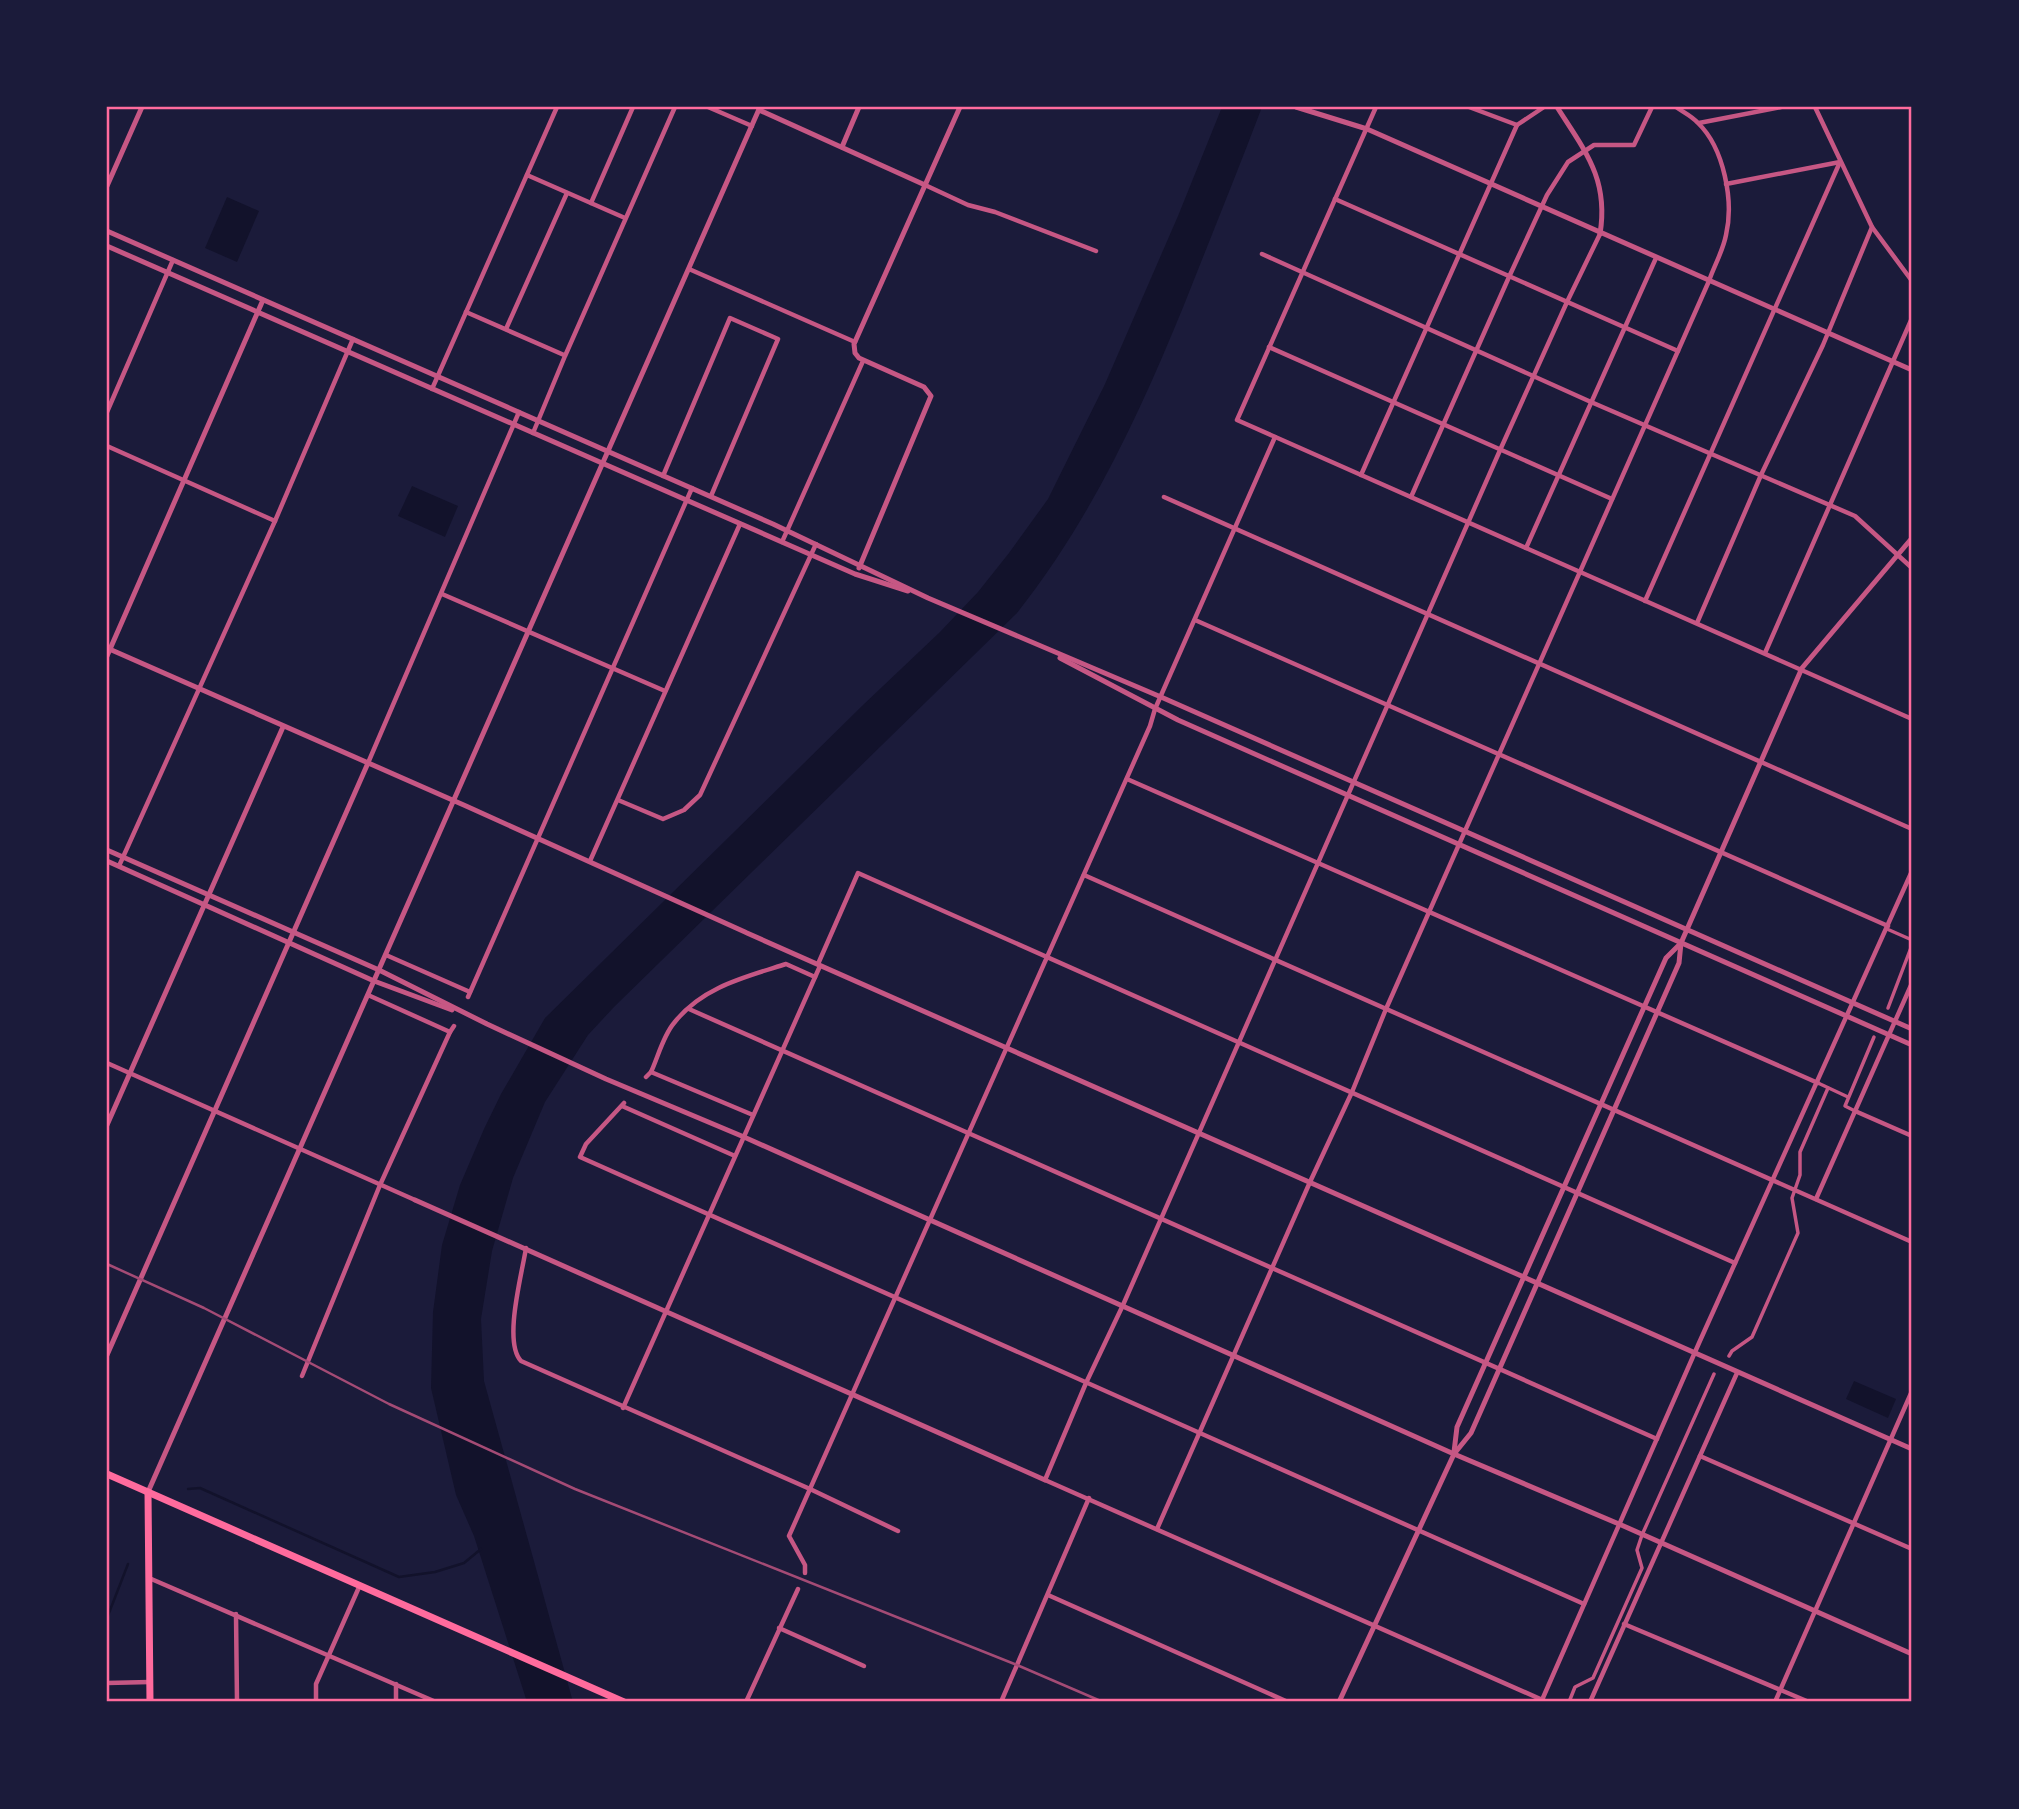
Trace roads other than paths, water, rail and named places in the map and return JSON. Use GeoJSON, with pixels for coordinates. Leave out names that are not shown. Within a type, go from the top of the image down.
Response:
{"type":"FeatureCollection","features":[{"type":"Feature","properties":{"kind":"main road"},"geometry":{"type":"LineString","coordinates":[[107,1474],[624,1702]]}},
{"type":"Feature","properties":{"kind":"main road"},"geometry":{"type":"LineString","coordinates":[[148,1492],[150,1702]]}},
{"type":"Feature","properties":{"kind":"street"},"geometry":{"type":"LineString","coordinates":[[107,186],[142,107]]}},
{"type":"Feature","properties":{"kind":"street"},"geometry":{"type":"LineString","coordinates":[[432,389],[557,107]]}},
{"type":"Feature","properties":{"kind":"street"},"geometry":{"type":"LineString","coordinates":[[591,203],[633,107]]}},
{"type":"Feature","properties":{"kind":"street"},"geometry":{"type":"LineString","coordinates":[[533,433],[674,107]]}},
{"type":"Feature","properties":{"kind":"street"},"geometry":{"type":"LineString","coordinates":[[708,107],[718,109],[752,126]]}},
{"type":"Feature","properties":{"kind":"street"},"geometry":{"type":"LineString","coordinates":[[842,146],[859,107]]}},
{"type":"Feature","properties":{"kind":"street"},"geometry":{"type":"LineString","coordinates":[[855,574],[932,396],[924,387],[863,361],[855,353],[855,342],[960,107]]}},
{"type":"Feature","properties":{"kind":"street"},"geometry":{"type":"LineString","coordinates":[[1296,107],[1367,129],[1912,370]]}},
{"type":"Feature","properties":{"kind":"street"},"geometry":{"type":"LineString","coordinates":[[1376,107],[1237,420],[1912,719]]}},
{"type":"Feature","properties":{"kind":"street"},"geometry":{"type":"LineString","coordinates":[[1469,107],[1517,125]]}},
{"type":"Feature","properties":{"kind":"street"},"geometry":{"type":"LineString","coordinates":[[1361,475],[1517,125],[1544,107]]}},
{"type":"Feature","properties":{"kind":"street"},"geometry":{"type":"LineString","coordinates":[[1045,1480],[1086,1382],[1123,1305],[1501,448],[1601,234],[1604,211],[1597,177],[1584,150],[1557,107]]}},
{"type":"Feature","properties":{"kind":"street"},"geometry":{"type":"LineString","coordinates":[[1411,497],[1509,277],[1543,206],[1568,162],[1594,145],[1634,145],[1652,107]]}},
{"type":"Feature","properties":{"kind":"street"},"geometry":{"type":"LineString","coordinates":[[1157,1529],[1352,1093],[1386,1009],[1726,239],[1730,206],[1716,151],[1699,123],[1676,107]]}},
{"type":"Feature","properties":{"kind":"street"},"geometry":{"type":"LineString","coordinates":[[1699,123],[1781,107]]}},
{"type":"Feature","properties":{"kind":"street"},"geometry":{"type":"LineString","coordinates":[[1815,107],[1872,227],[1912,281]]}},
{"type":"Feature","properties":{"kind":"street"},"geometry":{"type":"LineString","coordinates":[[148,1492],[759,108],[968,205],[995,212],[1096,251]]}},
{"type":"Feature","properties":{"kind":"street"},"geometry":{"type":"LineString","coordinates":[[1726,184],[1840,162]]}},
{"type":"Feature","properties":{"kind":"street"},"geometry":{"type":"LineString","coordinates":[[1645,601],[1840,162]]}},
{"type":"Feature","properties":{"kind":"street"},"geometry":{"type":"LineString","coordinates":[[527,175],[625,218]]}},
{"type":"Feature","properties":{"kind":"street"},"geometry":{"type":"LineString","coordinates":[[506,329],[567,193]]}},
{"type":"Feature","properties":{"kind":"street"},"geometry":{"type":"LineString","coordinates":[[1335,199],[1678,351]]}},
{"type":"Feature","properties":{"kind":"street"},"geometry":{"type":"LineString","coordinates":[[1697,623],[1761,475],[1828,333],[1872,227]]}},
{"type":"Feature","properties":{"kind":"street"},"geometry":{"type":"LineString","coordinates":[[107,232],[711,496],[816,543],[928,598],[1161,697],[1912,1029]]}},
{"type":"Feature","properties":{"kind":"street"},"geometry":{"type":"LineString","coordinates":[[107,246],[855,574],[928,598]]}},
{"type":"Feature","properties":{"kind":"street"},"geometry":{"type":"LineString","coordinates":[[1262,254],[1591,402],[1855,516],[1912,568]]}},
{"type":"Feature","properties":{"kind":"street"},"geometry":{"type":"LineString","coordinates":[[1526,548],[1656,258]]}},
{"type":"Feature","properties":{"kind":"street"},"geometry":{"type":"LineString","coordinates":[[107,412],[173,260]]}},
{"type":"Feature","properties":{"kind":"street"},"geometry":{"type":"LineString","coordinates":[[689,269],[855,342]]}},
{"type":"Feature","properties":{"kind":"street"},"geometry":{"type":"LineString","coordinates":[[263,300],[108,651],[454,800],[819,965],[1912,1449]]}},
{"type":"Feature","properties":{"kind":"street"},"geometry":{"type":"LineString","coordinates":[[466,312],[565,356]]}},
{"type":"Feature","properties":{"kind":"street"},"geometry":{"type":"LineString","coordinates":[[663,476],[730,318],[778,339],[711,496]]}},
{"type":"Feature","properties":{"kind":"street"},"geometry":{"type":"LineString","coordinates":[[1765,653],[1912,318]]}},
{"type":"Feature","properties":{"kind":"street"},"geometry":{"type":"LineString","coordinates":[[119,866],[275,521],[353,339]]}},
{"type":"Feature","properties":{"kind":"street"},"geometry":{"type":"LineString","coordinates":[[1269,347],[1612,499]]}},
{"type":"Feature","properties":{"kind":"street"},"geometry":{"type":"LineString","coordinates":[[782,542],[863,361]]}},
{"type":"Feature","properties":{"kind":"street"},"geometry":{"type":"LineString","coordinates":[[107,1355],[442,594],[519,412]]}},
{"type":"Feature","properties":{"kind":"street"},"geometry":{"type":"LineString","coordinates":[[805,1573],[806,1565],[789,1536],[967,1132],[1127,779],[1155,709],[1275,437]]}},
{"type":"Feature","properties":{"kind":"street"},"geometry":{"type":"LineString","coordinates":[[107,446],[275,521]]}},
{"type":"Feature","properties":{"kind":"street"},"geometry":{"type":"LineString","coordinates":[[386,955],[469,994],[692,488]]}},
{"type":"Feature","properties":{"kind":"street"},"geometry":{"type":"LineString","coordinates":[[1164,497],[1912,829]]}},
{"type":"Feature","properties":{"kind":"street"},"geometry":{"type":"LineString","coordinates":[[590,861],[740,524]]}},
{"type":"Feature","properties":{"kind":"street"},"geometry":{"type":"LineString","coordinates":[[1339,1702],[1454,1454],[1471,1433],[1658,1013],[1679,963],[1681,943],[1802,668],[1912,538]]}},
{"type":"Feature","properties":{"kind":"street"},"geometry":{"type":"LineString","coordinates":[[618,800],[663,819],[684,810],[700,795],[816,543]]}},
{"type":"Feature","properties":{"kind":"street"},"geometry":{"type":"LineString","coordinates":[[442,594],[665,691]]}},
{"type":"Feature","properties":{"kind":"street"},"geometry":{"type":"LineString","coordinates":[[1195,620],[1888,927],[1912,942],[1888,1008]]}},
{"type":"Feature","properties":{"kind":"street"},"geometry":{"type":"LineString","coordinates":[[1030,641],[1155,709],[1912,1045]]}},
{"type":"Feature","properties":{"kind":"street"},"geometry":{"type":"LineString","coordinates":[[107,1125],[283,726]]}},
{"type":"Feature","properties":{"kind":"street"},"geometry":{"type":"LineString","coordinates":[[1127,779],[1849,1097]]}},
{"type":"Feature","properties":{"kind":"street"},"geometry":{"type":"LineString","coordinates":[[107,850],[379,970],[607,1080],[744,1137],[1454,1454],[1912,1654]]}},
{"type":"Feature","properties":{"kind":"street"},"geometry":{"type":"LineString","coordinates":[[107,861],[374,981],[487,1024]]}},
{"type":"Feature","properties":{"kind":"street"},"geometry":{"type":"LineString","coordinates":[[107,1063],[1545,1701],[1619,1524],[1912,872]]}},
{"type":"Feature","properties":{"kind":"street"},"geometry":{"type":"LineString","coordinates":[[623,1408],[815,977],[858,873],[1735,1263]]}},
{"type":"Feature","properties":{"kind":"street"},"geometry":{"type":"LineString","coordinates":[[1084,875],[1912,1242]]}},
{"type":"Feature","properties":{"kind":"street"},"geometry":{"type":"LineString","coordinates":[[1454,1454],[1457,1427],[1523,1278],[1666,957],[1681,943]]}},
{"type":"Feature","properties":{"kind":"street"},"geometry":{"type":"LineString","coordinates":[[646,1077],[651,1072],[673,1024],[712,990],[786,964],[815,977]]}},
{"type":"Feature","properties":{"kind":"street"},"geometry":{"type":"LineString","coordinates":[[1816,1199],[1912,983]]}},
{"type":"Feature","properties":{"kind":"street"},"geometry":{"type":"LineString","coordinates":[[368,995],[450,1032]]}},
{"type":"Feature","properties":{"kind":"street"},"geometry":{"type":"LineString","coordinates":[[689,1009],[1657,1439]]}},
{"type":"Feature","properties":{"kind":"street"},"geometry":{"type":"LineString","coordinates":[[302,1376],[380,1185],[454,1026]]}},
{"type":"Feature","properties":{"kind":"street"},"geometry":{"type":"LineString","coordinates":[[1874,1037],[1845,1106],[1912,1136]]}},
{"type":"Feature","properties":{"kind":"street"},"geometry":{"type":"LineString","coordinates":[[651,1072],[753,1115]]}},
{"type":"Feature","properties":{"kind":"street"},"geometry":{"type":"LineString","coordinates":[[1729,1356],[1752,1336],[1798,1233],[1792,1206],[1800,1175],[1800,1152],[1828,1088]]}},
{"type":"Feature","properties":{"kind":"street"},"geometry":{"type":"LineString","coordinates":[[735,1156],[623,1105],[586,1144],[580,1157],[1584,1604]]}},
{"type":"Feature","properties":{"kind":"street"},"geometry":{"type":"LineString","coordinates":[[526,1248],[514,1325],[513,1347],[517,1359],[527,1366],[810,1489],[898,1531]]}},
{"type":"Feature","properties":{"kind":"street"},"geometry":{"type":"LineString","coordinates":[[1590,1702],[1737,1373]]}},
{"type":"Feature","properties":{"kind":"street"},"geometry":{"type":"LineString","coordinates":[[1569,1702],[1575,1687],[1592,1678],[1642,1568],[1637,1550],[1642,1535],[1714,1374]]}},
{"type":"Feature","properties":{"kind":"street"},"geometry":{"type":"LineString","coordinates":[[1775,1702],[1912,1391]]}},
{"type":"Feature","properties":{"kind":"street"},"geometry":{"type":"LineString","coordinates":[[1700,1456],[1912,1549]]}},
{"type":"Feature","properties":{"kind":"street"},"geometry":{"type":"LineString","coordinates":[[1001,1702],[1089,1498]]}},
{"type":"Feature","properties":{"kind":"street"},"geometry":{"type":"LineString","coordinates":[[149,1577],[436,1702]]}},
{"type":"Feature","properties":{"kind":"street"},"geometry":{"type":"LineString","coordinates":[[316,1702],[316,1684],[360,1584]]}},
{"type":"Feature","properties":{"kind":"street"},"geometry":{"type":"LineString","coordinates":[[746,1702],[798,1588]]}},
{"type":"Feature","properties":{"kind":"street"},"geometry":{"type":"LineString","coordinates":[[1048,1595],[1288,1702]]}},
{"type":"Feature","properties":{"kind":"street"},"geometry":{"type":"LineString","coordinates":[[236,1614],[237,1702]]}},
{"type":"Feature","properties":{"kind":"street"},"geometry":{"type":"LineString","coordinates":[[1624,1624],[1809,1702]]}},
{"type":"Feature","properties":{"kind":"street"},"geometry":{"type":"LineString","coordinates":[[779,1629],[864,1666]]}},
{"type":"Feature","properties":{"kind":"street"},"geometry":{"type":"LineString","coordinates":[[107,1683],[150,1682]]}},
{"type":"Feature","properties":{"kind":"street"},"geometry":{"type":"LineString","coordinates":[[396,1684],[396,1702]]}},
{"type":"Feature","properties":{"kind":"waterway"},"geometry":{"type":"LineString","coordinates":[[188,1489],[200,1488],[399,1577],[435,1572],[464,1563],[481,1549]]}},
{"type":"Feature","properties":{"kind":"waterway"},"geometry":{"type":"LineString","coordinates":[[107,1618],[128,1564]]}},
{"type":"Feature","properties":{"kind":"railway"},"geometry":{"type":"LineString","coordinates":[[107,1264],[204,1308],[389,1404],[575,1489],[1017,1665],[1103,1702]]}}]}
